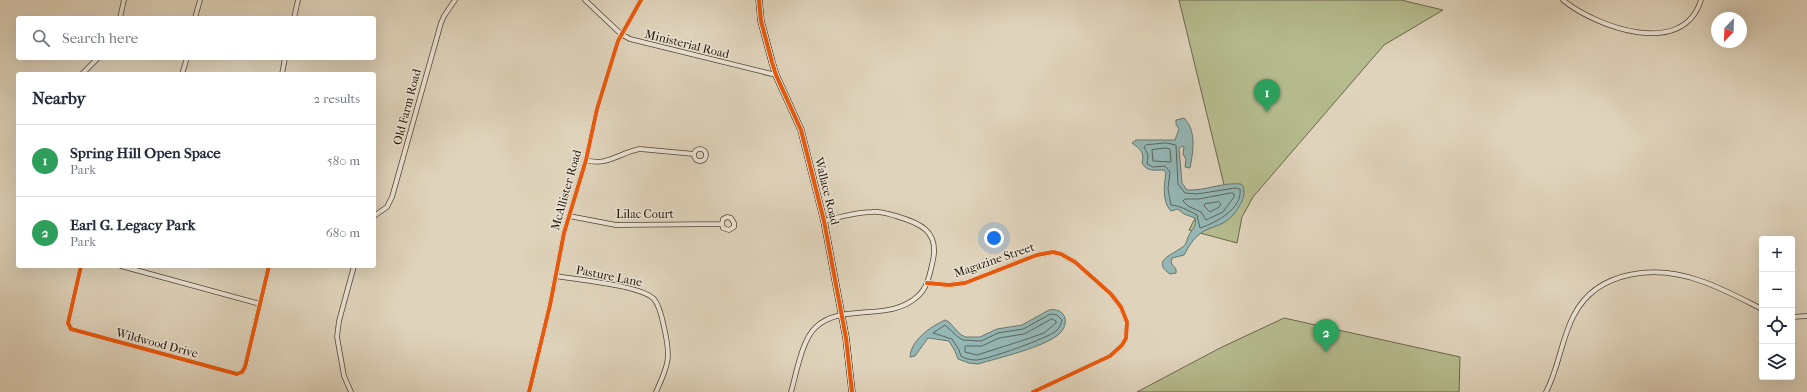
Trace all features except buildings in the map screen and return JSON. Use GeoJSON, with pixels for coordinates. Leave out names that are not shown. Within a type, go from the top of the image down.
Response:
{"type":"FeatureCollection","features":[{"type":"Feature","properties":{"kind":"street"},"geometry":{"type":"LineString","coordinates":[[120,16],[124,0]]}},
{"type":"Feature","properties":{"kind":"street"},"geometry":{"type":"LineString","coordinates":[[194,0],[200,1],[196,16]]}},
{"type":"Feature","properties":{"kind":"street"},"geometry":{"type":"LineString","coordinates":[[294,16],[298,0]]}},
{"type":"Feature","properties":{"kind":"street","name":"Old Farm Road"},"geometry":{"type":"LineString","coordinates":[[376,215],[387,207],[392,197],[439,27],[444,16],[455,0]]}},
{"type":"Feature","properties":{"kind":"street","name":"Ministerial Road"},"geometry":{"type":"LineString","coordinates":[[584,0],[621,34],[638,42],[776,75]]}},
{"type":"Feature","properties":{"kind":"street","name":"McAllister Road"},"geometry":{"type":"LineString","coordinates":[[529,392],[544,334],[564,233],[586,160],[597,109],[621,34],[641,0]]}},
{"type":"Feature","properties":{"kind":"street","name":"Wallace Road"},"geometry":{"type":"LineString","coordinates":[[759,0],[763,33],[776,75],[801,130],[824,220],[848,350],[852,392]]}},
{"type":"Feature","properties":{"kind":"street"},"geometry":{"type":"LineString","coordinates":[[1563,0],[1579,11],[1612,27],[1623,30],[1647,32],[1668,32],[1683,26],[1694,15],[1701,0]]}},
{"type":"Feature","properties":{"kind":"street"},"geometry":{"type":"LineString","coordinates":[[84,72],[96,60]]}},
{"type":"Feature","properties":{"kind":"street"},"geometry":{"type":"LineString","coordinates":[[183,72],[186,60]]}},
{"type":"Feature","properties":{"kind":"street"},"geometry":{"type":"LineString","coordinates":[[282,72],[285,60]]}},
{"type":"Feature","properties":{"kind":"street"},"geometry":{"type":"LineString","coordinates":[[586,160],[595,163],[603,163],[632,150],[640,149],[694,154]]}},
{"type":"Feature","properties":{"kind":"street"},"geometry":{"type":"LineString","coordinates":[[791,392],[810,333],[816,327],[828,319],[842,315],[862,314],[898,308],[916,298],[927,283],[934,258],[934,242],[930,234],[918,224],[903,218],[875,212],[863,212],[824,220]]}},
{"type":"Feature","properties":{"kind":"street","name":"Lilac Court"},"geometry":{"type":"LineString","coordinates":[[569,216],[616,225],[722,224]]}},
{"type":"Feature","properties":{"kind":"street","name":"Magazine Street"},"geometry":{"type":"LineString","coordinates":[[927,283],[949,285],[964,283],[1037,255],[1053,252],[1061,254],[1075,262],[1111,294],[1121,307],[1127,322],[1126,338],[1122,345],[1110,356],[1033,392]]}},
{"type":"Feature","properties":{"kind":"street","name":"Wildwood Drive"},"geometry":{"type":"LineString","coordinates":[[81,268],[68,321],[69,328],[86,334],[235,373],[240,373],[244,370],[260,304]]}},
{"type":"Feature","properties":{"kind":"street"},"geometry":{"type":"LineString","coordinates":[[128,268],[260,304],[269,268]]}},
{"type":"Feature","properties":{"kind":"street"},"geometry":{"type":"LineString","coordinates":[[351,392],[344,376],[337,337],[339,321],[353,268]]}},
{"type":"Feature","properties":{"kind":"street"},"geometry":{"type":"LineString","coordinates":[[1548,391],[1570,323],[1578,309],[1588,296],[1597,288],[1616,278],[1654,272],[1685,276],[1710,285],[1759,307]]}},
{"type":"Feature","properties":{"kind":"street","name":"Pasture Lane"},"geometry":{"type":"LineString","coordinates":[[556,276],[640,290],[654,299],[661,313],[669,349],[668,365],[656,392]]}},
{"type":"Feature","properties":{"kind":"street"},"geometry":{"type":"LineString","coordinates":[[1795,317],[1807,316]]}},
{"type":"Feature","properties":{"kind":"green space"},"geometry":{"type":"Polygon","coordinates":[[[1179,0],[1401,0],[1443,10],[1384,45],[1253,197],[1242,217],[1237,243],[1189,230],[1203,203],[1226,193],[1179,0]]]}},
{"type":"Feature","properties":{"kind":"green space"},"geometry":{"type":"Polygon","coordinates":[[[1284,318],[1460,357],[1459,392],[1137,392],[1220,348],[1284,318]]]}},
{"type":"Feature","properties":{"kind":"water"},"geometry":{"type":"Polygon","coordinates":[[[1184,118],[1191,129],[1193,142],[1190,168],[1185,167],[1186,159],[1183,154],[1184,147],[1182,146],[1179,149],[1182,183],[1187,190],[1221,185],[1241,184],[1244,192],[1239,207],[1229,219],[1201,233],[1191,243],[1184,255],[1172,258],[1171,263],[1176,269],[1176,273],[1170,274],[1162,265],[1163,262],[1184,246],[1195,226],[1195,218],[1184,214],[1178,209],[1171,211],[1165,198],[1164,188],[1166,173],[1164,170],[1152,170],[1146,168],[1142,163],[1143,156],[1141,151],[1132,143],[1136,140],[1175,140],[1179,129],[1176,124],[1176,120],[1184,118]]]}},
{"type":"Feature","properties":{"kind":"water"},"geometry":{"type":"Polygon","coordinates":[[[1049,310],[1055,310],[1062,313],[1065,321],[1063,330],[1052,339],[1021,352],[978,364],[969,363],[958,359],[949,341],[928,338],[915,356],[910,357],[914,345],[922,335],[933,326],[945,320],[965,337],[980,337],[997,329],[1022,325],[1049,310]]]}},
{"type":"Feature","properties":{"kind":"cycle path"},"geometry":{"type":"LineString","coordinates":[[529,392],[550,305],[564,233],[586,160],[597,109],[618,41],[641,0]]}},
{"type":"Feature","properties":{"kind":"cycle path"},"geometry":{"type":"LineString","coordinates":[[759,0],[761,21],[772,62],[776,75],[801,130],[824,221],[846,338],[852,392]]}},
{"type":"Feature","properties":{"kind":"cycle path"},"geometry":{"type":"LineString","coordinates":[[927,283],[949,285],[965,283],[1037,255],[1053,252],[1061,254],[1075,262],[1111,294],[1121,307],[1127,322],[1126,338],[1122,345],[1110,356],[1033,392]]}},
{"type":"Feature","properties":{"kind":"cycle path"},"geometry":{"type":"LineString","coordinates":[[81,268],[68,323],[71,329],[237,374],[242,372],[245,367],[269,268]]}},
{"type":"Feature","properties":{"kind":"place","name":"Spring Hill Open Space"},"geometry":{"type":"Point","coordinates":[1267,112]}},
{"type":"Feature","properties":{"kind":"place","name":"Earl G. Legacy Park"},"geometry":{"type":"Point","coordinates":[1326,352]}}]}
